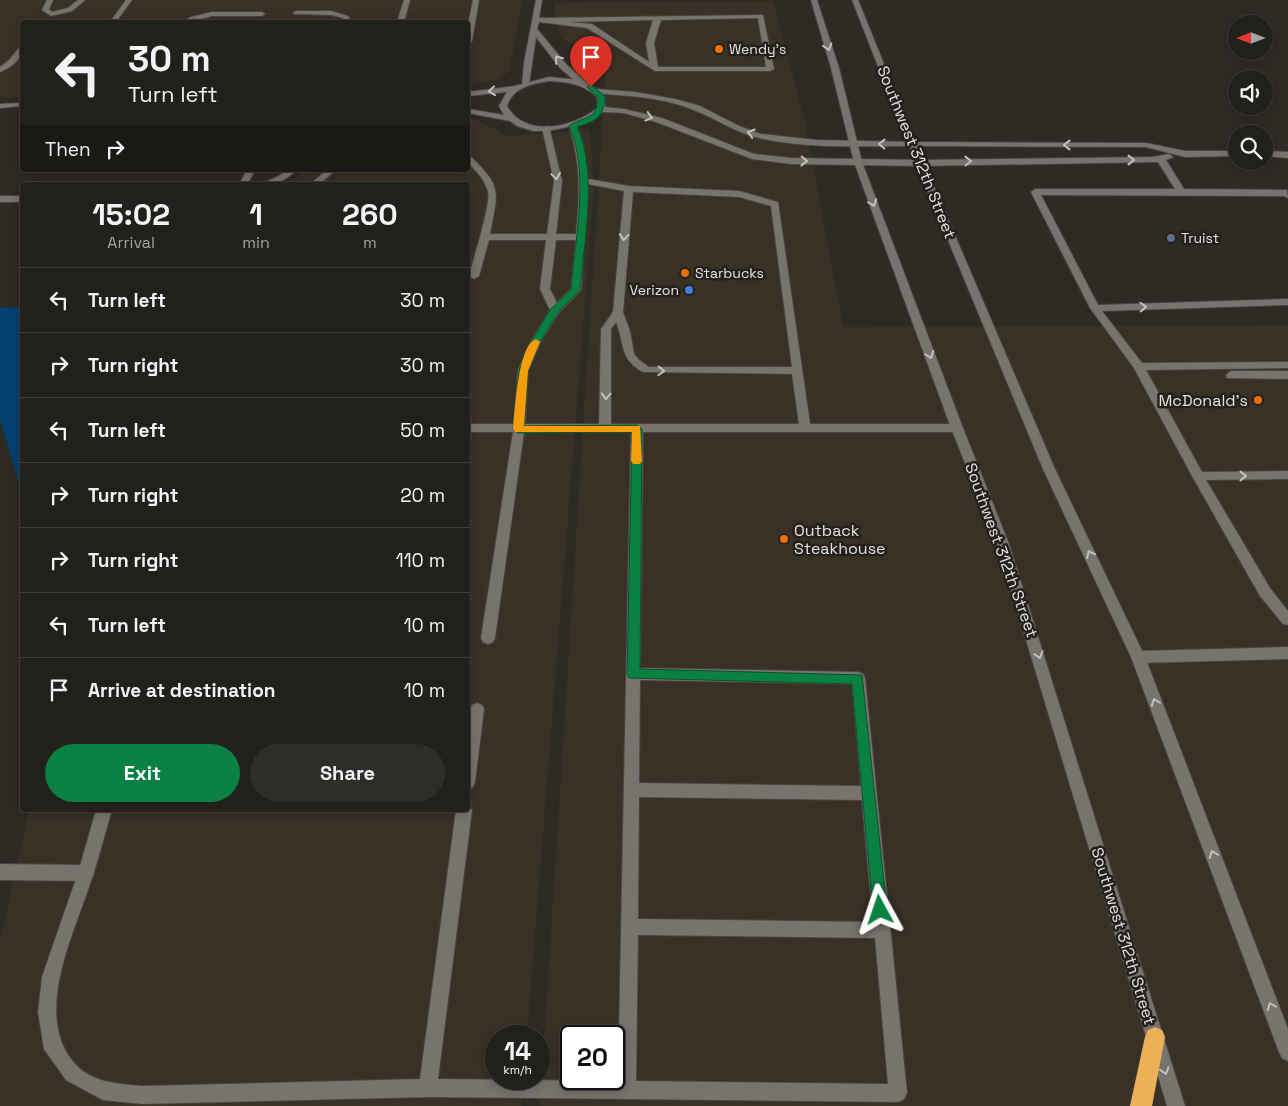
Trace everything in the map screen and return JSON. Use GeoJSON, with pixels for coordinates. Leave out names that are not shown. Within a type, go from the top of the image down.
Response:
{"type":"FeatureCollection","features":[{"type":"Feature","properties":{"kind":"highway"},"geometry":{"type":"LineString","coordinates":[[1141,1106],[1155,1037]]}},
{"type":"Feature","properties":{"kind":"main road"},"geometry":{"type":"LineString","coordinates":[[50,0],[45,10],[52,14]]}},
{"type":"Feature","properties":{"kind":"main road"},"geometry":{"type":"LineString","coordinates":[[46,20],[52,14],[70,10],[82,0]]}},
{"type":"Feature","properties":{"kind":"main road"},"geometry":{"type":"LineString","coordinates":[[114,20],[129,0]]}},
{"type":"Feature","properties":{"kind":"main road"},"geometry":{"type":"LineString","coordinates":[[401,20],[407,0]]}},
{"type":"Feature","properties":{"kind":"main road"},"geometry":{"type":"LineString","coordinates":[[470,32],[476,0]]}},
{"type":"Feature","properties":{"kind":"main road"},"geometry":{"type":"LineString","coordinates":[[525,84],[527,60],[535,31],[539,0]]}},
{"type":"Feature","properties":{"kind":"main road","name":"Southwest 312th Street"},"geometry":{"type":"LineString","coordinates":[[814,0],[835,68],[858,162],[1003,544],[1176,1106]]}},
{"type":"Feature","properties":{"kind":"main road","name":"Southwest 312th Street"},"geometry":{"type":"LineString","coordinates":[[855,0],[912,144],[1049,469],[1138,656],[1288,1052]]}},
{"type":"Feature","properties":{"kind":"main road"},"geometry":{"type":"LineString","coordinates":[[296,13],[337,13],[346,17],[347,20]]}},
{"type":"Feature","properties":{"kind":"main road"},"geometry":{"type":"LineString","coordinates":[[190,20],[209,15],[262,14]]}},
{"type":"Feature","properties":{"kind":"main road"},"geometry":{"type":"LineString","coordinates":[[761,16],[770,69],[655,69],[589,26],[537,20],[761,16]]}},
{"type":"Feature","properties":{"kind":"main road"},"geometry":{"type":"LineString","coordinates":[[655,69],[649,42],[652,29],[658,18]]}},
{"type":"Feature","properties":{"kind":"main road"},"geometry":{"type":"LineString","coordinates":[[535,31],[563,66],[601,96],[601,109]]}},
{"type":"Feature","properties":{"kind":"main road"},"geometry":{"type":"LineString","coordinates":[[0,70],[12,62],[20,52]]}},
{"type":"Feature","properties":{"kind":"main road"},"geometry":{"type":"LineString","coordinates":[[584,84],[574,81],[549,80],[525,84],[506,96],[502,106],[506,115],[511,119],[521,124],[546,128],[573,126],[590,119],[601,109],[624,111],[659,120],[752,156],[791,161],[920,163],[1161,159],[1185,154],[1228,154]]}},
{"type":"Feature","properties":{"kind":"main road"},"geometry":{"type":"LineString","coordinates":[[470,94],[516,88]]}},
{"type":"Feature","properties":{"kind":"main road"},"geometry":{"type":"LineString","coordinates":[[596,91],[638,93],[672,101],[696,108],[740,130],[782,139],[912,144],[1146,145],[1185,154]]}},
{"type":"Feature","properties":{"kind":"main road"},"geometry":{"type":"LineString","coordinates":[[0,106],[20,106]]}},
{"type":"Feature","properties":{"kind":"main road"},"geometry":{"type":"LineString","coordinates":[[470,111],[511,119]]}},
{"type":"Feature","properties":{"kind":"main road"},"geometry":{"type":"LineString","coordinates":[[488,638],[518,429],[524,371],[536,342],[554,310],[576,290],[584,181],[580,142],[573,126]]}},
{"type":"Feature","properties":{"kind":"main road"},"geometry":{"type":"LineString","coordinates":[[546,128],[558,181],[545,289],[554,310]]}},
{"type":"Feature","properties":{"kind":"main road"},"geometry":{"type":"LineString","coordinates":[[1273,154],[1288,155]]}},
{"type":"Feature","properties":{"kind":"main road"},"geometry":{"type":"LineString","coordinates":[[1161,159],[1182,192]]}},
{"type":"Feature","properties":{"kind":"main road"},"geometry":{"type":"LineString","coordinates":[[470,161],[484,174],[493,193],[485,238],[474,276]]}},
{"type":"Feature","properties":{"kind":"main road"},"geometry":{"type":"LineString","coordinates":[[271,182],[282,178],[290,172]]}},
{"type":"Feature","properties":{"kind":"main road"},"geometry":{"type":"LineString","coordinates":[[317,182],[329,172]]}},
{"type":"Feature","properties":{"kind":"main road"},"geometry":{"type":"LineString","coordinates":[[584,181],[628,188],[739,194],[775,204],[805,428]]}},
{"type":"Feature","properties":{"kind":"main road"},"geometry":{"type":"LineString","coordinates":[[628,188],[618,312],[625,332],[627,351],[635,364],[647,370],[798,372]]}},
{"type":"Feature","properties":{"kind":"main road"},"geometry":{"type":"LineString","coordinates":[[1288,195],[1286,193],[1035,192],[1095,308],[1139,367],[1198,476],[1265,592],[1288,620]]}},
{"type":"Feature","properties":{"kind":"main road"},"geometry":{"type":"LineString","coordinates":[[0,199],[20,199]]}},
{"type":"Feature","properties":{"kind":"main road"},"geometry":{"type":"LineString","coordinates":[[485,238],[579,237]]}},
{"type":"Feature","properties":{"kind":"main road"},"geometry":{"type":"LineString","coordinates":[[1095,308],[1288,302]]}},
{"type":"Feature","properties":{"kind":"main road"},"geometry":{"type":"LineString","coordinates":[[605,429],[606,329],[618,312]]}},
{"type":"Feature","properties":{"kind":"main road"},"geometry":{"type":"LineString","coordinates":[[1139,367],[1288,365]]}},
{"type":"Feature","properties":{"kind":"main road"},"geometry":{"type":"LineString","coordinates":[[1170,367],[1212,374],[1288,375]]}},
{"type":"Feature","properties":{"kind":"main road"},"geometry":{"type":"LineString","coordinates":[[470,428],[958,428]]}},
{"type":"Feature","properties":{"kind":"main road"},"geometry":{"type":"LineString","coordinates":[[627,1088],[637,429]]}},
{"type":"Feature","properties":{"kind":"main road"},"geometry":{"type":"LineString","coordinates":[[1198,476],[1288,475]]}},
{"type":"Feature","properties":{"kind":"main road"},"geometry":{"type":"LineString","coordinates":[[1138,656],[1288,653]]}},
{"type":"Feature","properties":{"kind":"main road"},"geometry":{"type":"LineString","coordinates":[[103,812],[86,873],[50,977],[47,1012],[53,1049],[72,1074],[103,1092],[142,1095],[428,1088],[627,1088],[898,1093],[858,678],[634,674]]}},
{"type":"Feature","properties":{"kind":"main road"},"geometry":{"type":"LineString","coordinates":[[470,766],[477,709]]}},
{"type":"Feature","properties":{"kind":"main road"},"geometry":{"type":"LineString","coordinates":[[632,790],[869,793]]}},
{"type":"Feature","properties":{"kind":"main road"},"geometry":{"type":"LineString","coordinates":[[428,1088],[464,812]]}},
{"type":"Feature","properties":{"kind":"main road"},"geometry":{"type":"LineString","coordinates":[[0,872],[86,873]]}},
{"type":"Feature","properties":{"kind":"main road"},"geometry":{"type":"LineString","coordinates":[[629,927],[882,930]]}},
{"type":"Feature","properties":{"kind":"shaded area"},"geometry":{"type":"Polygon","coordinates":[[[0,0],[523,0],[509,72],[499,78],[470,85],[470,20],[20,20],[20,97],[0,97],[0,0]]]}},
{"type":"Feature","properties":{"kind":"shaded area"},"geometry":{"type":"Polygon","coordinates":[[[773,1],[806,125],[843,327],[1288,325],[1288,1106],[540,1106],[541,1090],[550,1090],[550,1025],[545,1025],[606,66],[561,38],[553,3],[773,1]]]}},
{"type":"Feature","properties":{"kind":"shaded area"},"geometry":{"type":"Polygon","coordinates":[[[470,119],[508,136],[590,130],[594,189],[528,1025],[485,1025],[485,1090],[522,1090],[521,1106],[0,1106],[0,941],[29,812],[470,812],[470,182],[291,182],[302,172],[470,172],[470,119]]]}},
{"type":"Feature","properties":{"kind":"water"},"geometry":{"type":"Polygon","coordinates":[[[20,307],[20,486],[0,420],[0,308],[20,307]]]}},
{"type":"Feature","properties":{"kind":"slow traffic"},"geometry":{"type":"LineString","coordinates":[[536,342],[524,371],[518,429],[637,429],[636,461]]}},
{"type":"Feature","properties":{"kind":"place","name":"Wendy's"},"geometry":{"type":"Point","coordinates":[719,49]}},
{"type":"Feature","properties":{"kind":"place","name":"Truist"},"geometry":{"type":"Point","coordinates":[1171,238]}},
{"type":"Feature","properties":{"kind":"place","name":"Starbucks"},"geometry":{"type":"Point","coordinates":[685,273]}},
{"type":"Feature","properties":{"kind":"place","name":"Verizon"},"geometry":{"type":"Point","coordinates":[689,290]}},
{"type":"Feature","properties":{"kind":"place","name":"McDonald's"},"geometry":{"type":"Point","coordinates":[1258,400]}},
{"type":"Feature","properties":{"kind":"place","name":"Outback Steakhouse"},"geometry":{"type":"Point","coordinates":[784,539]}},
{"type":"Feature","properties":{"kind":"route"},"geometry":{"type":"LineString","coordinates":[[591,87],[601,96],[601,109],[595,116],[573,126],[580,142],[584,181],[576,290],[554,310],[536,342],[524,371],[518,429],[637,429],[634,674],[858,678],[880,910]]}}]}
